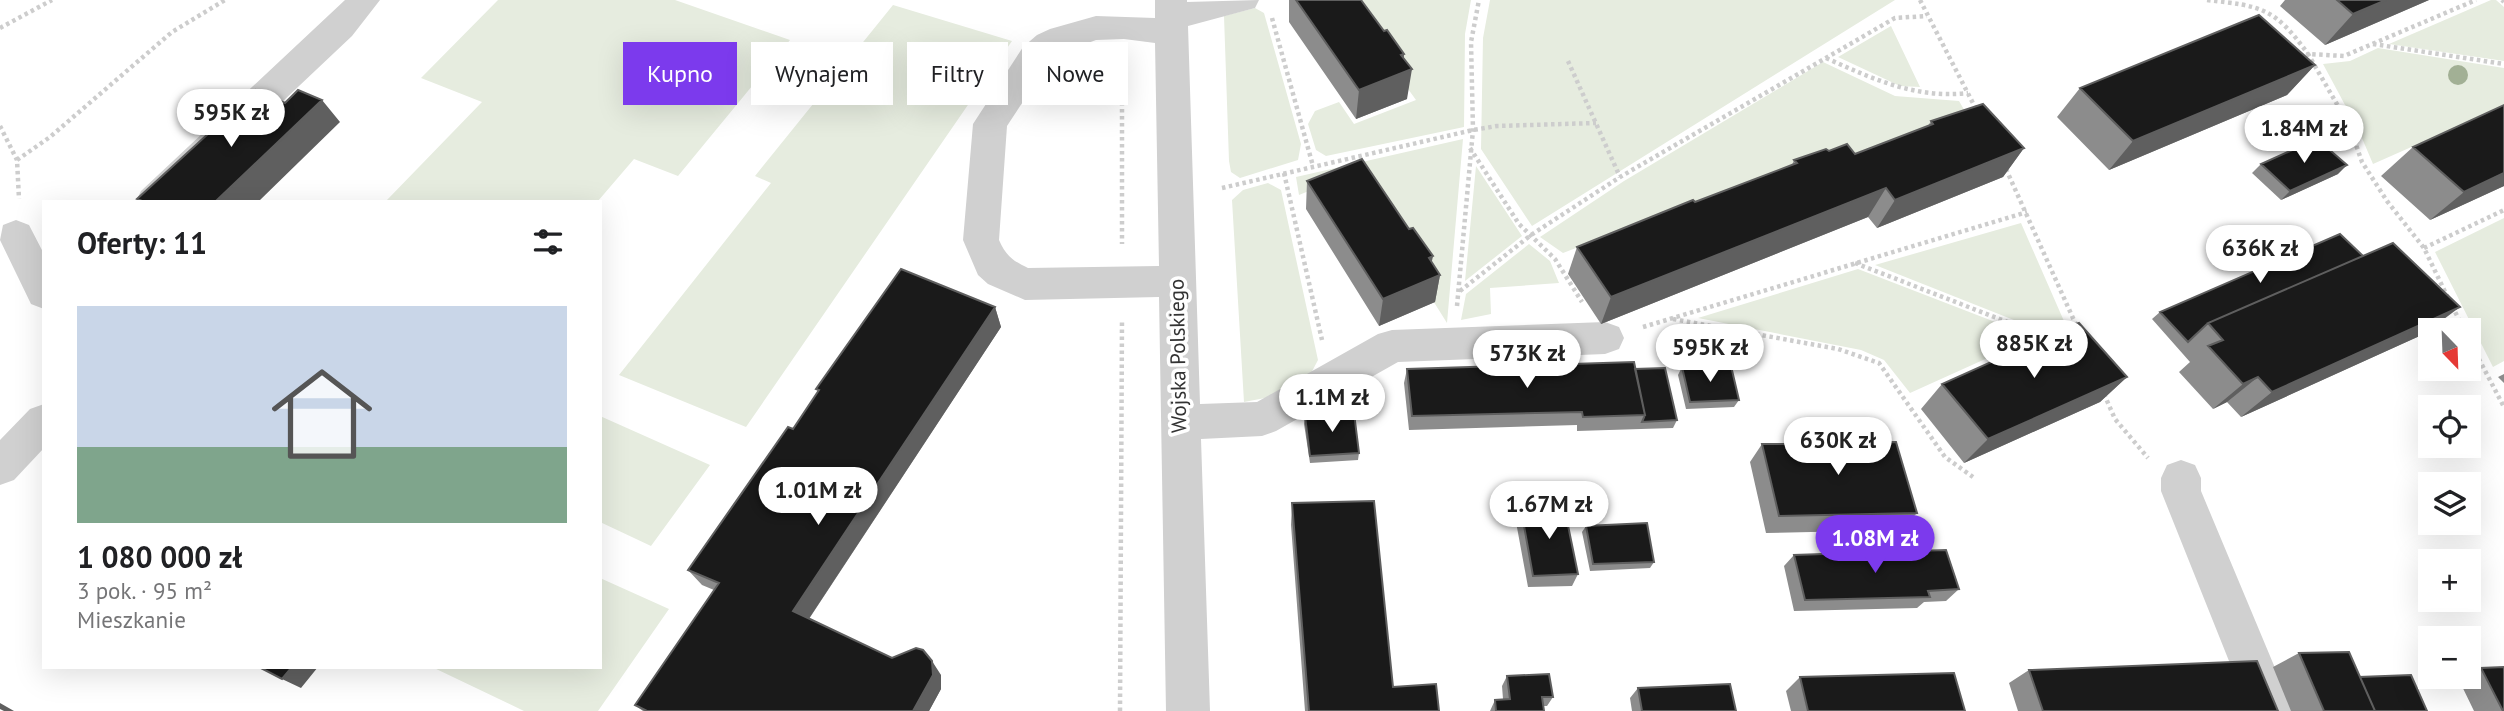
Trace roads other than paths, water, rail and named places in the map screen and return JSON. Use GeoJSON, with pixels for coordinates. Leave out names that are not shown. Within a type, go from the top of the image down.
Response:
{"type":"FeatureCollection","features":[{"type":"Feature","properties":{"kind":"street"},"geometry":{"type":"LineString","coordinates":[[155,200],[340,27],[353,1]]}},
{"type":"Feature","properties":{"kind":"street"},"geometry":{"type":"LineString","coordinates":[[1176,281],[1025,284],[1001,273],[991,264],[981,240],[990,124],[1023,70],[1049,44],[1062,38],[1096,28],[1124,27],[1171,16],[1257,6]]}},
{"type":"Feature","properties":{"kind":"street","name":"Wojska Polskiego"},"geometry":{"type":"LineString","coordinates":[[1171,16],[1188,711]]}},
{"type":"Feature","properties":{"kind":"street"},"geometry":{"type":"LineString","coordinates":[[16,235],[42,289]]}},
{"type":"Feature","properties":{"kind":"street"},"geometry":{"type":"LineString","coordinates":[[1180,423],[1262,419],[1392,346],[1605,338]]}},
{"type":"Feature","properties":{"kind":"street"},"geometry":{"type":"LineString","coordinates":[[0,467],[42,424]]}},
{"type":"Feature","properties":{"kind":"street"},"geometry":{"type":"LineString","coordinates":[[2167,471],[2181,491],[2271,711]]}}]}
